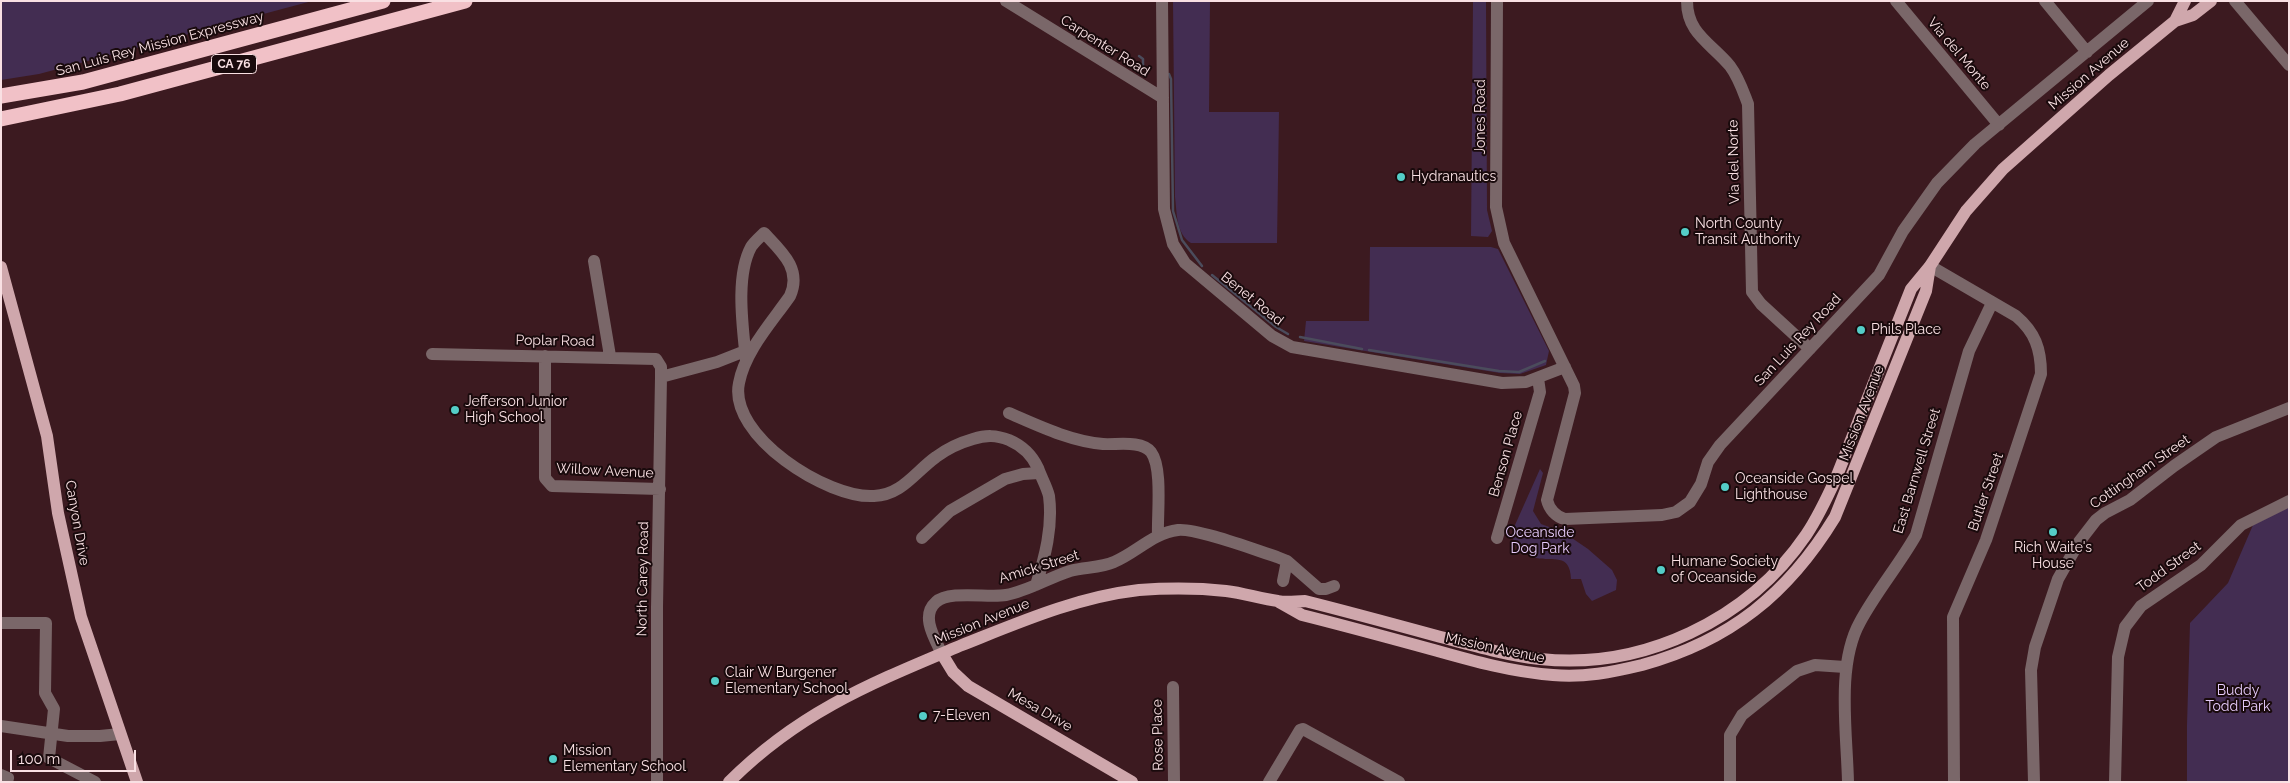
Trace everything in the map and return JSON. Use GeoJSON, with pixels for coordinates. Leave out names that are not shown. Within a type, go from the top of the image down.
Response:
{"type":"FeatureCollection","features":[{"type":"Feature","properties":{"kind":"highway","name":"San Luis Rey Mission Expressway"},"geometry":{"type":"LineString","coordinates":[[1,96],[83,82],[383,1]]}},
{"type":"Feature","properties":{"kind":"highway","name":"CA 76"},"geometry":{"type":"LineString","coordinates":[[1,119],[120,94],[465,1]]}},
{"type":"Feature","properties":{"kind":"main road","name":"Mission Avenue"},"geometry":{"type":"LineString","coordinates":[[2175,21],[2185,1]]}},
{"type":"Feature","properties":{"kind":"main road","name":"Mission Avenue"},"geometry":{"type":"LineString","coordinates":[[729,782],[762,750],[809,716],[860,690],[942,654],[1051,610],[1121,593],[1161,589],[1207,590],[1244,594],[1279,602],[1305,601],[1502,653],[1578,662],[1636,652],[1672,641],[1705,626],[1755,592],[1784,563],[1805,536],[1823,507],[1836,478],[1910,289],[1930,266],[1962,216],[2003,169],[2109,75],[2175,21],[2194,15],[2211,1]]}},
{"type":"Feature","properties":{"kind":"main road","name":"Canyon Drive"},"geometry":{"type":"LineString","coordinates":[[1,266],[47,436],[58,513],[82,617],[137,782]]}},
{"type":"Feature","properties":{"kind":"main road","name":"Mesa Drive"},"geometry":{"type":"LineString","coordinates":[[942,654],[953,672],[968,686],[1128,781]]}},
{"type":"Feature","properties":{"kind":"street","name":"Carpenter Road"},"geometry":{"type":"LineString","coordinates":[[1006,1],[1163,98]]}},
{"type":"Feature","properties":{"kind":"street","name":"Benet Road"},"geometry":{"type":"LineString","coordinates":[[1162,1],[1164,209],[1173,244],[1185,263],[1272,336],[1292,347],[1502,383],[1526,382],[1565,367]]}},
{"type":"Feature","properties":{"kind":"street","name":"Jones Road"},"geometry":{"type":"LineString","coordinates":[[1496,1],[1496,207],[1504,243],[1565,367]]}},
{"type":"Feature","properties":{"kind":"street","name":"Via del Norte"},"geometry":{"type":"LineString","coordinates":[[1687,1],[1687,14],[1692,27],[1730,66],[1740,80],[1748,104],[1752,292],[1761,304],[1810,349]]}},
{"type":"Feature","properties":{"kind":"street","name":"Via del Monte"},"geometry":{"type":"LineString","coordinates":[[1896,1],[1999,125]]}},
{"type":"Feature","properties":{"kind":"street"},"geometry":{"type":"LineString","coordinates":[[2045,1],[2087,52]]}},
{"type":"Feature","properties":{"kind":"street","name":"San Luis Rey Road"},"geometry":{"type":"LineString","coordinates":[[1565,367],[1575,393],[1547,500],[1548,507],[1559,518],[1565,519],[1662,515],[1676,512],[1690,502],[1701,484],[1708,462],[1720,445],[1879,275],[1903,230],[1937,183],[1975,144],[2148,1]]}},
{"type":"Feature","properties":{"kind":"street"},"geometry":{"type":"LineString","coordinates":[[2235,1],[2289,65]]}},
{"type":"Feature","properties":{"kind":"street"},"geometry":{"type":"LineString","coordinates":[[746,356],[742,322],[742,295],[747,259],[752,246],[764,233],[787,257],[793,269],[794,285],[790,296],[746,356],[738,384],[740,405],[755,434],[774,454],[811,477],[836,488],[864,496],[891,493],[921,472],[934,458],[956,444],[985,436],[1000,437],[1018,444],[1033,458],[1048,495],[1050,510],[1047,552],[1036,585]]}},
{"type":"Feature","properties":{"kind":"street"},"geometry":{"type":"LineString","coordinates":[[594,261],[610,356]]}},
{"type":"Feature","properties":{"kind":"street","name":"Butler Street"},"geometry":{"type":"LineString","coordinates":[[1930,266],[2016,316],[2027,325],[2037,340],[2041,374],[1986,540],[1952,617],[1954,782]]}},
{"type":"Feature","properties":{"kind":"street","name":"East Barnwell Street"},"geometry":{"type":"LineString","coordinates":[[1848,782],[1845,667],[1850,647],[1860,622],[1916,535],[1969,351],[1992,303]]}},
{"type":"Feature","properties":{"kind":"street","name":"Poplar Road"},"geometry":{"type":"LineString","coordinates":[[432,354],[610,356],[656,359],[661,367],[661,377]]}},
{"type":"Feature","properties":{"kind":"street","name":"Willow Avenue"},"geometry":{"type":"LineString","coordinates":[[545,356],[545,478],[548,483],[552,486],[660,489]]}},
{"type":"Feature","properties":{"kind":"street"},"geometry":{"type":"LineString","coordinates":[[661,377],[746,356]]}},
{"type":"Feature","properties":{"kind":"street","name":"North Carey Road"},"geometry":{"type":"LineString","coordinates":[[657,782],[657,608],[661,377]]}},
{"type":"Feature","properties":{"kind":"street","name":"Benson Place"},"geometry":{"type":"LineString","coordinates":[[1497,538],[1540,392],[1538,378]]}},
{"type":"Feature","properties":{"kind":"street","name":"Cottingham Street"},"geometry":{"type":"LineString","coordinates":[[2034,782],[2031,670],[2035,647],[2058,579],[2079,542],[2100,517],[2146,489],[2174,466],[2216,438],[2289,408]]}},
{"type":"Feature","properties":{"kind":"street"},"geometry":{"type":"LineString","coordinates":[[1009,413],[1070,438],[1103,444],[1142,445],[1151,452],[1157,469],[1158,536]]}},
{"type":"Feature","properties":{"kind":"street"},"geometry":{"type":"LineString","coordinates":[[922,538],[950,511],[1005,479],[1023,474],[1040,473]]}},
{"type":"Feature","properties":{"kind":"street","name":"Todd Street"},"geometry":{"type":"LineString","coordinates":[[2115,782],[2118,657],[2125,627],[2141,606],[2201,565],[2241,525],[2289,501]]}},
{"type":"Feature","properties":{"kind":"street","name":"Amick Street"},"geometry":{"type":"LineString","coordinates":[[942,654],[929,623],[930,613],[938,600],[948,595],[986,598],[1007,595],[1070,571],[1114,562],[1158,536],[1179,530],[1207,535],[1287,561],[1319,589],[1334,586]]}},
{"type":"Feature","properties":{"kind":"street"},"geometry":{"type":"LineString","coordinates":[[1283,581],[1287,561]]}},
{"type":"Feature","properties":{"kind":"street"},"geometry":{"type":"LineString","coordinates":[[1,623],[46,623],[45,693],[54,709],[50,758],[95,782]]}},
{"type":"Feature","properties":{"kind":"street"},"geometry":{"type":"LineString","coordinates":[[1730,782],[1730,735],[1742,715],[1797,671],[1815,665],[1845,667]]}},
{"type":"Feature","properties":{"kind":"street","name":"Rose Place"},"geometry":{"type":"LineString","coordinates":[[1173,687],[1174,782]]}},
{"type":"Feature","properties":{"kind":"street"},"geometry":{"type":"LineString","coordinates":[[1,726],[76,736],[120,734]]}},
{"type":"Feature","properties":{"kind":"street"},"geometry":{"type":"LineString","coordinates":[[1269,782],[1300,730],[1310,731],[1399,782]]}},
{"type":"Feature","properties":{"kind":"street"},"geometry":{"type":"LineString","coordinates":[[1,775],[8,778],[7,782]]}},
{"type":"Feature","properties":{"kind":"green space"},"geometry":{"type":"Polygon","coordinates":[[[1,1],[312,1],[39,74],[1,80],[1,1]]]}},
{"type":"Feature","properties":{"kind":"green space"},"geometry":{"type":"Polygon","coordinates":[[[1173,1],[1210,1],[1209,112],[1279,112],[1277,243],[1191,243],[1182,234],[1177,216],[1175,197],[1173,1]]]}},
{"type":"Feature","properties":{"kind":"green space"},"geometry":{"type":"Polygon","coordinates":[[[1473,1],[1486,1],[1487,210],[1492,231],[1488,237],[1471,236],[1473,1]]]}},
{"type":"Feature","properties":{"kind":"green space"},"geometry":{"type":"Polygon","coordinates":[[[1370,247],[1491,247],[1498,249],[1549,351],[1546,365],[1520,374],[1500,373],[1304,341],[1306,321],[1369,321],[1370,247]]]}},
{"type":"Feature","properties":{"kind":"green space","name":"Oceanside Dog Park"},"geometry":{"type":"Polygon","coordinates":[[[1540,469],[1543,473],[1533,511],[1541,524],[1563,532],[1588,549],[1612,570],[1617,580],[1616,590],[1592,601],[1586,594],[1581,579],[1571,579],[1568,565],[1564,562],[1536,558],[1515,545],[1512,535],[1515,525],[1540,469]]]}},
{"type":"Feature","properties":{"kind":"green space","name":"Buddy Todd Park"},"geometry":{"type":"Polygon","coordinates":[[[2289,507],[2289,782],[2187,782],[2190,623],[2228,583],[2253,525],[2289,507]]]}},
{"type":"Feature","properties":{"kind":"waterway"},"geometry":{"type":"LineString","coordinates":[[1139,56],[1143,59],[1143,66],[1148,72]]}},
{"type":"Feature","properties":{"kind":"waterway"},"geometry":{"type":"LineString","coordinates":[[1169,74],[1171,79],[1173,211],[1182,240],[1202,266]]}},
{"type":"Feature","properties":{"kind":"waterway"},"geometry":{"type":"LineString","coordinates":[[1212,275],[1276,327],[1288,334]]}},
{"type":"Feature","properties":{"kind":"waterway"},"geometry":{"type":"LineString","coordinates":[[1300,337],[1362,349]]}},
{"type":"Feature","properties":{"kind":"waterway"},"geometry":{"type":"LineString","coordinates":[[1369,350],[1499,371],[1519,372],[1545,361]]}},
{"type":"Feature","properties":{"kind":"place","name":"Hydranautics"},"geometry":{"type":"Point","coordinates":[1401,177]}},
{"type":"Feature","properties":{"kind":"place","name":"North County Transit Authority"},"geometry":{"type":"Point","coordinates":[1685,232]}},
{"type":"Feature","properties":{"kind":"place","name":"Phils Place"},"geometry":{"type":"Point","coordinates":[1861,330]}},
{"type":"Feature","properties":{"kind":"place","name":"Jefferson Junior High School"},"geometry":{"type":"Point","coordinates":[455,410]}},
{"type":"Feature","properties":{"kind":"place","name":"Oceanside Gospel Lighthouse"},"geometry":{"type":"Point","coordinates":[1725,487]}},
{"type":"Feature","properties":{"kind":"place","name":"Rich Waite's House"},"geometry":{"type":"Point","coordinates":[2053,532]}},
{"type":"Feature","properties":{"kind":"place","name":"Humane Society of Oceanside"},"geometry":{"type":"Point","coordinates":[1661,570]}},
{"type":"Feature","properties":{"kind":"place","name":"Clair W Burgener Elementary School"},"geometry":{"type":"Point","coordinates":[715,681]}},
{"type":"Feature","properties":{"kind":"place","name":"7-Eleven"},"geometry":{"type":"Point","coordinates":[923,716]}},
{"type":"Feature","properties":{"kind":"place","name":"Mission Elementary School"},"geometry":{"type":"Point","coordinates":[553,759]}}]}
